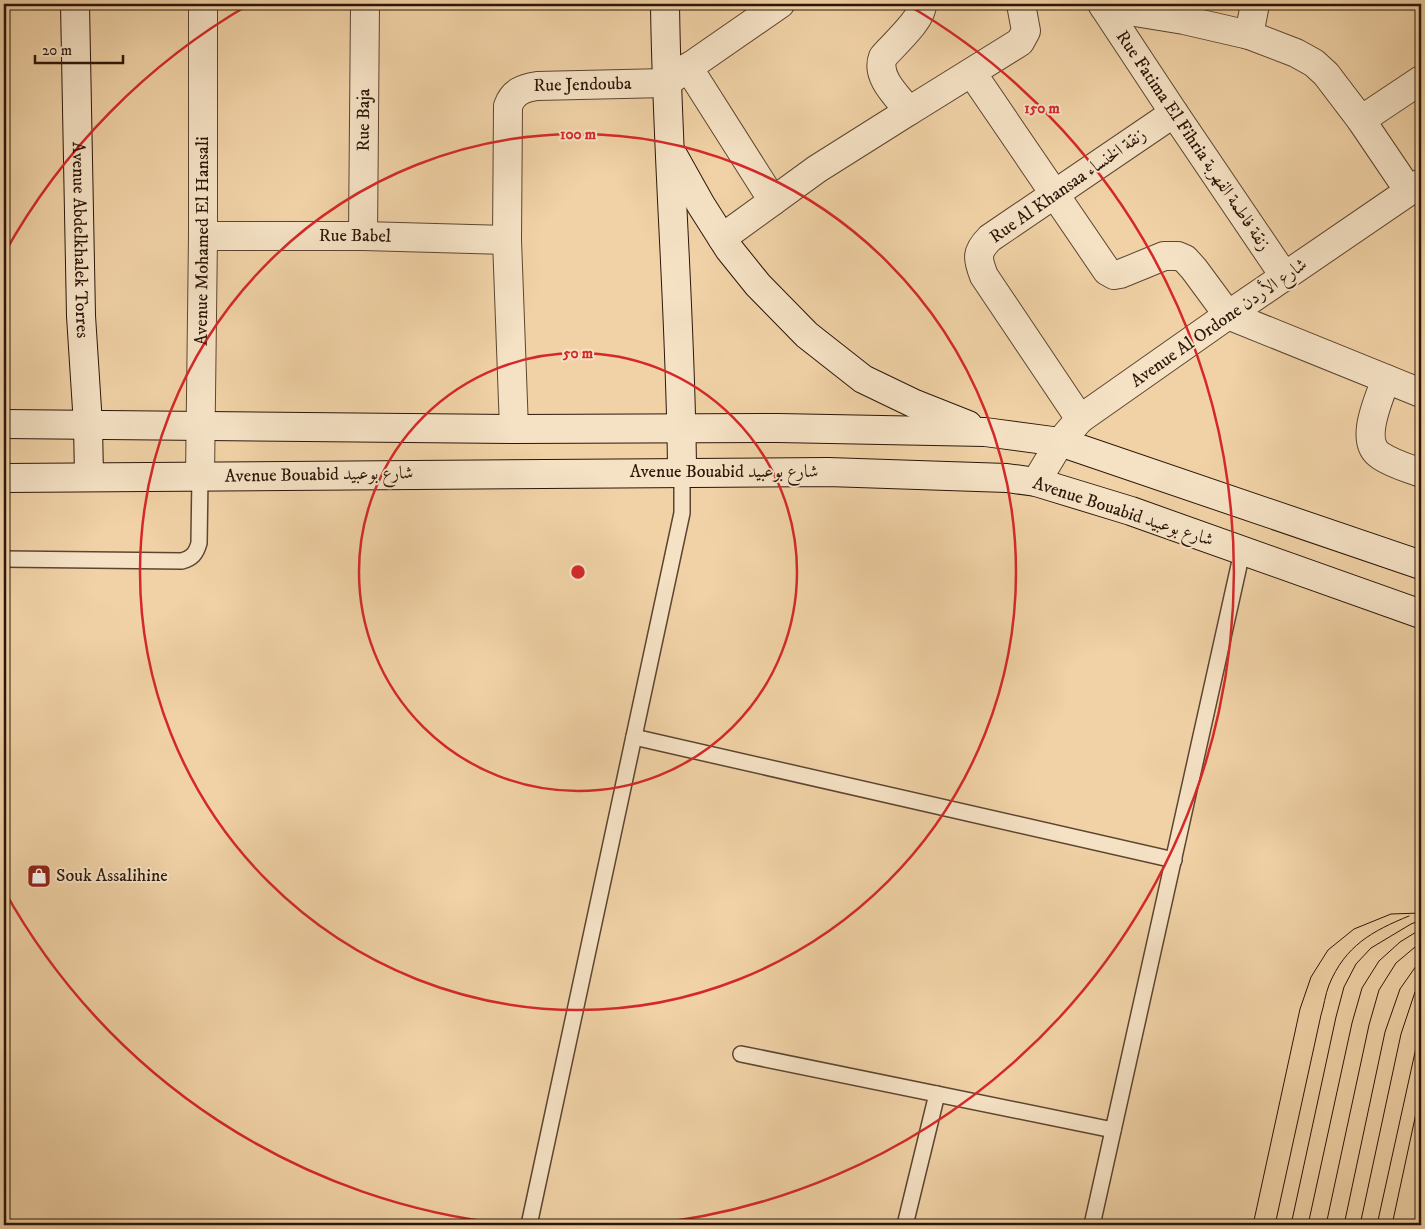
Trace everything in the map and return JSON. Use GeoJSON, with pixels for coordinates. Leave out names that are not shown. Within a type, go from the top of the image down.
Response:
{"type":"FeatureCollection","features":[{"type":"Feature","properties":{"kind":"street","name":"Avenue Abdelkhalek Torres"},"geometry":{"type":"LineString","coordinates":[[75,4],[81,316],[88,425],[89,477]]}},
{"type":"Feature","properties":{"kind":"street","name":"Avenue Mohamed El Hansali"},"geometry":{"type":"LineString","coordinates":[[200,477],[203,4]]}},
{"type":"Feature","properties":{"kind":"street","name":"Rue Baja"},"geometry":{"type":"LineString","coordinates":[[363,236],[365,4]]}},
{"type":"Feature","properties":{"kind":"street"},"geometry":{"type":"LineString","coordinates":[[665,4],[666,83],[682,427],[682,472]]}},
{"type":"Feature","properties":{"kind":"street"},"geometry":{"type":"LineString","coordinates":[[666,83],[780,4]]}},
{"type":"Feature","properties":{"kind":"street"},"geometry":{"type":"LineString","coordinates":[[909,111],[885,80],[880,63],[883,57],[917,19],[922,10],[922,4]]}},
{"type":"Feature","properties":{"kind":"street"},"geometry":{"type":"LineString","coordinates":[[722,238],[817,169],[1020,42],[1024,37],[1026,26],[1021,4]]}},
{"type":"Feature","properties":{"kind":"street"},"geometry":{"type":"LineString","coordinates":[[1249,35],[1255,4]]}},
{"type":"Feature","properties":{"kind":"street"},"geometry":{"type":"LineString","coordinates":[[1103,5],[1184,20],[1249,35],[1296,53],[1314,63],[1326,74],[1415,187]]}},
{"type":"Feature","properties":{"kind":"street","name":"Rue Fatima El Fihria زنقة فاطمة الفهربة"},"geometry":{"type":"LineString","coordinates":[[1103,5],[1285,277]]}},
{"type":"Feature","properties":{"kind":"street"},"geometry":{"type":"LineString","coordinates":[[688,67],[773,201]]}},
{"type":"Feature","properties":{"kind":"street"},"geometry":{"type":"LineString","coordinates":[[972,73],[1107,271],[1120,274],[1164,256],[1178,256],[1185,259],[1194,269],[1228,315],[1421,393]]}},
{"type":"Feature","properties":{"kind":"street"},"geometry":{"type":"LineString","coordinates":[[1361,120],[1421,80]]}},
{"type":"Feature","properties":{"kind":"street","name":"Rue Jendouba"},"geometry":{"type":"LineString","coordinates":[[507,240],[508,106],[516,92],[537,86],[666,83]]}},
{"type":"Feature","properties":{"kind":"street","name":"Rue Al Khansaa زنقة الخنساء"},"geometry":{"type":"LineString","coordinates":[[1080,419],[984,276],[978,254],[982,246],[990,238],[1174,113]]}},
{"type":"Feature","properties":{"kind":"street"},"geometry":{"type":"LineString","coordinates":[[670,150],[701,205],[729,249],[758,285],[807,335],[864,379],[915,404],[986,432]]}},
{"type":"Feature","properties":{"kind":"street","name":"Avenue Al Ordone شارع الأردن"},"geometry":{"type":"LineString","coordinates":[[1036,482],[1060,442],[1080,419],[1415,187]]}},
{"type":"Feature","properties":{"kind":"street","name":"Rue Babel"},"geometry":{"type":"LineString","coordinates":[[203,236],[363,236],[507,240]]}},
{"type":"Feature","properties":{"kind":"street"},"geometry":{"type":"LineString","coordinates":[[507,240],[514,429]]}},
{"type":"Feature","properties":{"kind":"street"},"geometry":{"type":"LineString","coordinates":[[1386,379],[1370,428],[1372,448],[1379,456],[1421,473]]}},
{"type":"Feature","properties":{"kind":"street"},"geometry":{"type":"LineString","coordinates":[[4,424],[514,429],[682,427],[986,432],[1060,442],[1421,565]]}},
{"type":"Feature","properties":{"kind":"street","name":"Avenue Bouabid شارع بوعبيد"},"geometry":{"type":"LineString","coordinates":[[4,478],[828,472],[958,475],[1036,482],[1131,511],[1421,614]]}},
{"type":"Feature","properties":{"kind":"lane"},"geometry":{"type":"LineString","coordinates":[[529,1225],[682,513],[682,472]]}},
{"type":"Feature","properties":{"kind":"lane"},"geometry":{"type":"LineString","coordinates":[[4,559],[182,560],[190,558],[197,552],[199,543],[200,477]]}},
{"type":"Feature","properties":{"kind":"lane"},"geometry":{"type":"LineString","coordinates":[[1092,1225],[1242,552]]}},
{"type":"Feature","properties":{"kind":"lane"},"geometry":{"type":"LineString","coordinates":[[634,736],[1174,860]]}},
{"type":"Feature","properties":{"kind":"lane"},"geometry":{"type":"LineString","coordinates":[[741,1054],[1113,1130]]}},
{"type":"Feature","properties":{"kind":"lane"},"geometry":{"type":"LineString","coordinates":[[905,1225],[937,1094]]}},
{"type":"Feature","properties":{"kind":"tram line"},"geometry":{"type":"LineString","coordinates":[[1253,1225],[1300,1009],[1311,977],[1328,950],[1354,929],[1391,914],[1421,913]]}},
{"type":"Feature","properties":{"kind":"tram line"},"geometry":{"type":"LineString","coordinates":[[1275,1225],[1329,985],[1343,960],[1361,941],[1409,916]]}},
{"type":"Feature","properties":{"kind":"tram line"},"geometry":{"type":"LineString","coordinates":[[1291,1225],[1344,987],[1356,964],[1371,948],[1421,920]]}},
{"type":"Feature","properties":{"kind":"tram line"},"geometry":{"type":"LineString","coordinates":[[1308,1225],[1352,1023],[1362,988],[1379,961],[1400,942],[1421,929]]}},
{"type":"Feature","properties":{"kind":"tram line"},"geometry":{"type":"LineString","coordinates":[[1326,1225],[1369,1025],[1379,990],[1396,963],[1421,942]]}},
{"type":"Feature","properties":{"kind":"tram line"},"geometry":{"type":"LineString","coordinates":[[1344,1225],[1385,1032],[1400,989],[1421,959]]}},
{"type":"Feature","properties":{"kind":"tram line"},"geometry":{"type":"LineString","coordinates":[[1360,1225],[1401,1034],[1415,992],[1421,983]]}},
{"type":"Feature","properties":{"kind":"tram line"},"geometry":{"type":"LineString","coordinates":[[1377,1225],[1421,1025]]}},
{"type":"Feature","properties":{"kind":"tram line"},"geometry":{"type":"LineString","coordinates":[[1392,1225],[1421,1090]]}},
{"type":"Feature","properties":{"kind":"tram line"},"geometry":{"type":"LineString","coordinates":[[1415,1225],[1421,1195]]}},
{"type":"Feature","properties":{"kind":"place","name":"Souk Assalihine"},"geometry":{"type":"Point","coordinates":[39,876]}}]}
